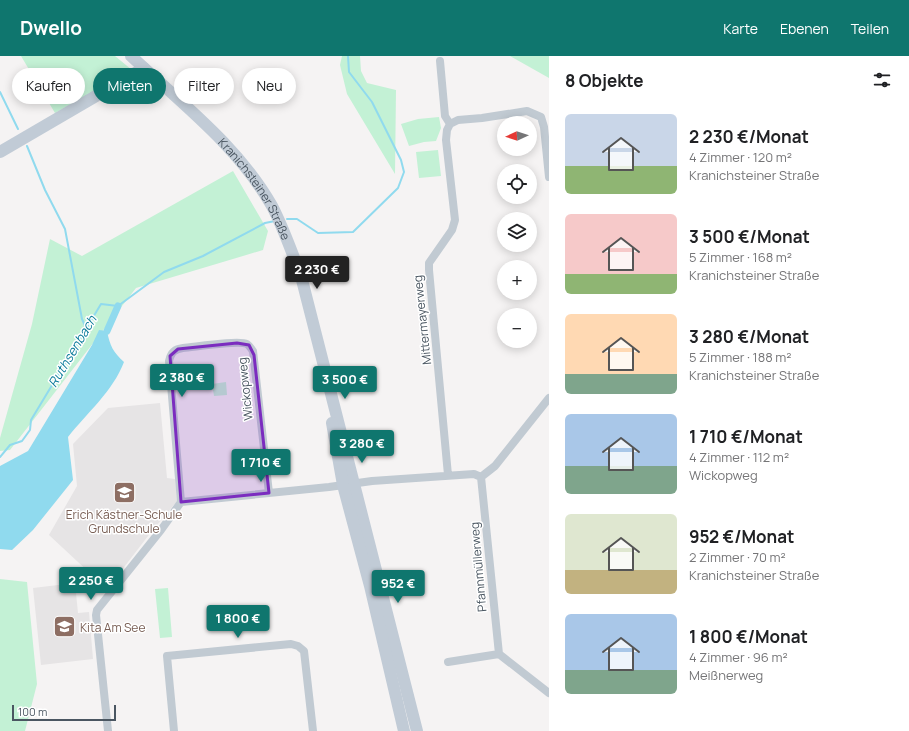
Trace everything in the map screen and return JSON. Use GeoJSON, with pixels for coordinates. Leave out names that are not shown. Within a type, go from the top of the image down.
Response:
{"type":"FeatureCollection","features":[{"type":"Feature","properties":{"kind":"main road","name":"Kranichsteiner Straße"},"geometry":{"type":"LineString","coordinates":[[131,56],[144,68]]}},
{"type":"Feature","properties":{"kind":"main road","name":"Kranichsteiner Straße"},"geometry":{"type":"LineString","coordinates":[[166,88],[212,130],[234,154],[255,180],[272,206],[285,232],[301,276],[321,357],[370,586],[404,731]]}},
{"type":"Feature","properties":{"kind":"main road"},"geometry":{"type":"LineString","coordinates":[[0,152],[93,98]]}},
{"type":"Feature","properties":{"kind":"main road","name":"Kranichsteiner Straße"},"geometry":{"type":"LineString","coordinates":[[349,484],[418,731]]}},
{"type":"Feature","properties":{"kind":"street","name":"Mittermayerweg"},"geometry":{"type":"LineString","coordinates":[[440,61],[445,116],[450,124],[447,130],[446,140],[455,220],[452,230],[429,263],[448,475]]}},
{"type":"Feature","properties":{"kind":"street"},"geometry":{"type":"LineString","coordinates":[[450,124],[458,120],[528,111],[542,117],[549,177]]}},
{"type":"Feature","properties":{"kind":"street","name":"Wickopweg"},"geometry":{"type":"LineString","coordinates":[[181,502],[169,361],[172,352],[178,349],[230,343],[245,343],[249,345],[253,351],[268,493]]}},
{"type":"Feature","properties":{"kind":"street"},"geometry":{"type":"LineString","coordinates":[[108,731],[96,622],[97,610],[161,530],[181,502],[448,475],[474,474],[481,477],[495,466],[549,398]]}},
{"type":"Feature","properties":{"kind":"street","name":"Pfannmüllerweg"},"geometry":{"type":"LineString","coordinates":[[481,477],[499,654]]}},
{"type":"Feature","properties":{"kind":"street"},"geometry":{"type":"LineString","coordinates":[[174,731],[167,656],[291,644],[298,646],[304,651],[313,731]]}},
{"type":"Feature","properties":{"kind":"street"},"geometry":{"type":"LineString","coordinates":[[448,662],[499,654],[549,693]]}},
{"type":"Feature","properties":{"kind":"highlighted area"},"geometry":{"type":"Polygon","coordinates":[[[237,343],[249,345],[254,355],[269,493],[181,502],[170,356],[178,349],[237,343]]]}},
{"type":"Feature","properties":{"kind":"shaded area","name":"Erich Kästner-Schule Grundschule"},"geometry":{"type":"Polygon","coordinates":[[[160,403],[167,478],[175,479],[177,501],[111,584],[92,575],[49,535],[77,486],[73,444],[108,408],[160,403]]]}},
{"type":"Feature","properties":{"kind":"shaded area","name":"Kita Am See"},"geometry":{"type":"Polygon","coordinates":[[[75,583],[78,613],[89,612],[93,659],[41,665],[33,588],[75,583]]]}},
{"type":"Feature","properties":{"kind":"green space"},"geometry":{"type":"Polygon","coordinates":[[[21,56],[115,56],[130,68],[93,68],[93,92],[85,96],[85,68],[28,68],[21,56]]]}},
{"type":"Feature","properties":{"kind":"green space"},"geometry":{"type":"Polygon","coordinates":[[[342,56],[360,56],[361,71],[367,83],[396,90],[395,174],[347,94],[340,65],[342,56]]]}},
{"type":"Feature","properties":{"kind":"green space"},"geometry":{"type":"Polygon","coordinates":[[[510,56],[549,56],[549,78],[510,56]]]}},
{"type":"Feature","properties":{"kind":"green space"},"geometry":{"type":"Polygon","coordinates":[[[50,104],[71,104],[55,113],[50,104]]]}},
{"type":"Feature","properties":{"kind":"green space"},"geometry":{"type":"Polygon","coordinates":[[[439,117],[441,128],[436,141],[424,142],[409,146],[401,124],[418,119],[439,117]]]}},
{"type":"Feature","properties":{"kind":"green space"},"geometry":{"type":"Polygon","coordinates":[[[438,150],[441,176],[419,178],[416,152],[438,150]]]}},
{"type":"Feature","properties":{"kind":"green space"},"geometry":{"type":"Polygon","coordinates":[[[233,171],[268,231],[263,250],[136,288],[10,450],[0,451],[0,438],[32,324],[50,239],[82,256],[233,171]]]}},
{"type":"Feature","properties":{"kind":"green space"},"geometry":{"type":"Polygon","coordinates":[[[226,382],[227,395],[214,396],[212,384],[226,382]]]}},
{"type":"Feature","properties":{"kind":"green space"},"geometry":{"type":"Polygon","coordinates":[[[0,579],[27,582],[37,684],[25,731],[0,731],[0,579]]]}},
{"type":"Feature","properties":{"kind":"green space"},"geometry":{"type":"Polygon","coordinates":[[[168,588],[172,637],[160,638],[155,589],[168,588]]]}},
{"type":"Feature","properties":{"kind":"water"},"geometry":{"type":"Polygon","coordinates":[[[99,330],[107,331],[112,348],[124,362],[113,383],[68,437],[73,480],[33,530],[12,550],[0,549],[0,466],[28,451],[92,345],[99,330]]]}},
{"type":"Feature","properties":{"kind":"waterway","name":"Ruthsenbach"},"geometry":{"type":"LineString","coordinates":[[287,219],[297,219],[318,233],[353,232],[398,188],[404,172],[401,160],[372,102],[349,72],[348,56]]}},
{"type":"Feature","properties":{"kind":"waterway"},"geometry":{"type":"LineString","coordinates":[[0,92],[18,129]]}},
{"type":"Feature","properties":{"kind":"waterway"},"geometry":{"type":"LineString","coordinates":[[27,146],[45,190],[65,229],[82,319],[86,328]]}},
{"type":"Feature","properties":{"kind":"waterway","name":"Ruthsenbach"},"geometry":{"type":"LineString","coordinates":[[0,457],[10,445],[22,441],[30,430],[31,420],[101,304],[118,306],[164,272],[203,256],[265,223],[275,221]]}},
{"type":"Feature","properties":{"kind":"waterway"},"geometry":{"type":"LineString","coordinates":[[107,331],[118,306]]}},
{"type":"Feature","properties":{"kind":"place","name":"Erich Kästner-Schule Grundschule"},"geometry":{"type":"Point","coordinates":[124,493]}},
{"type":"Feature","properties":{"kind":"place","name":"Kita Am See"},"geometry":{"type":"Point","coordinates":[64,627]}}]}
